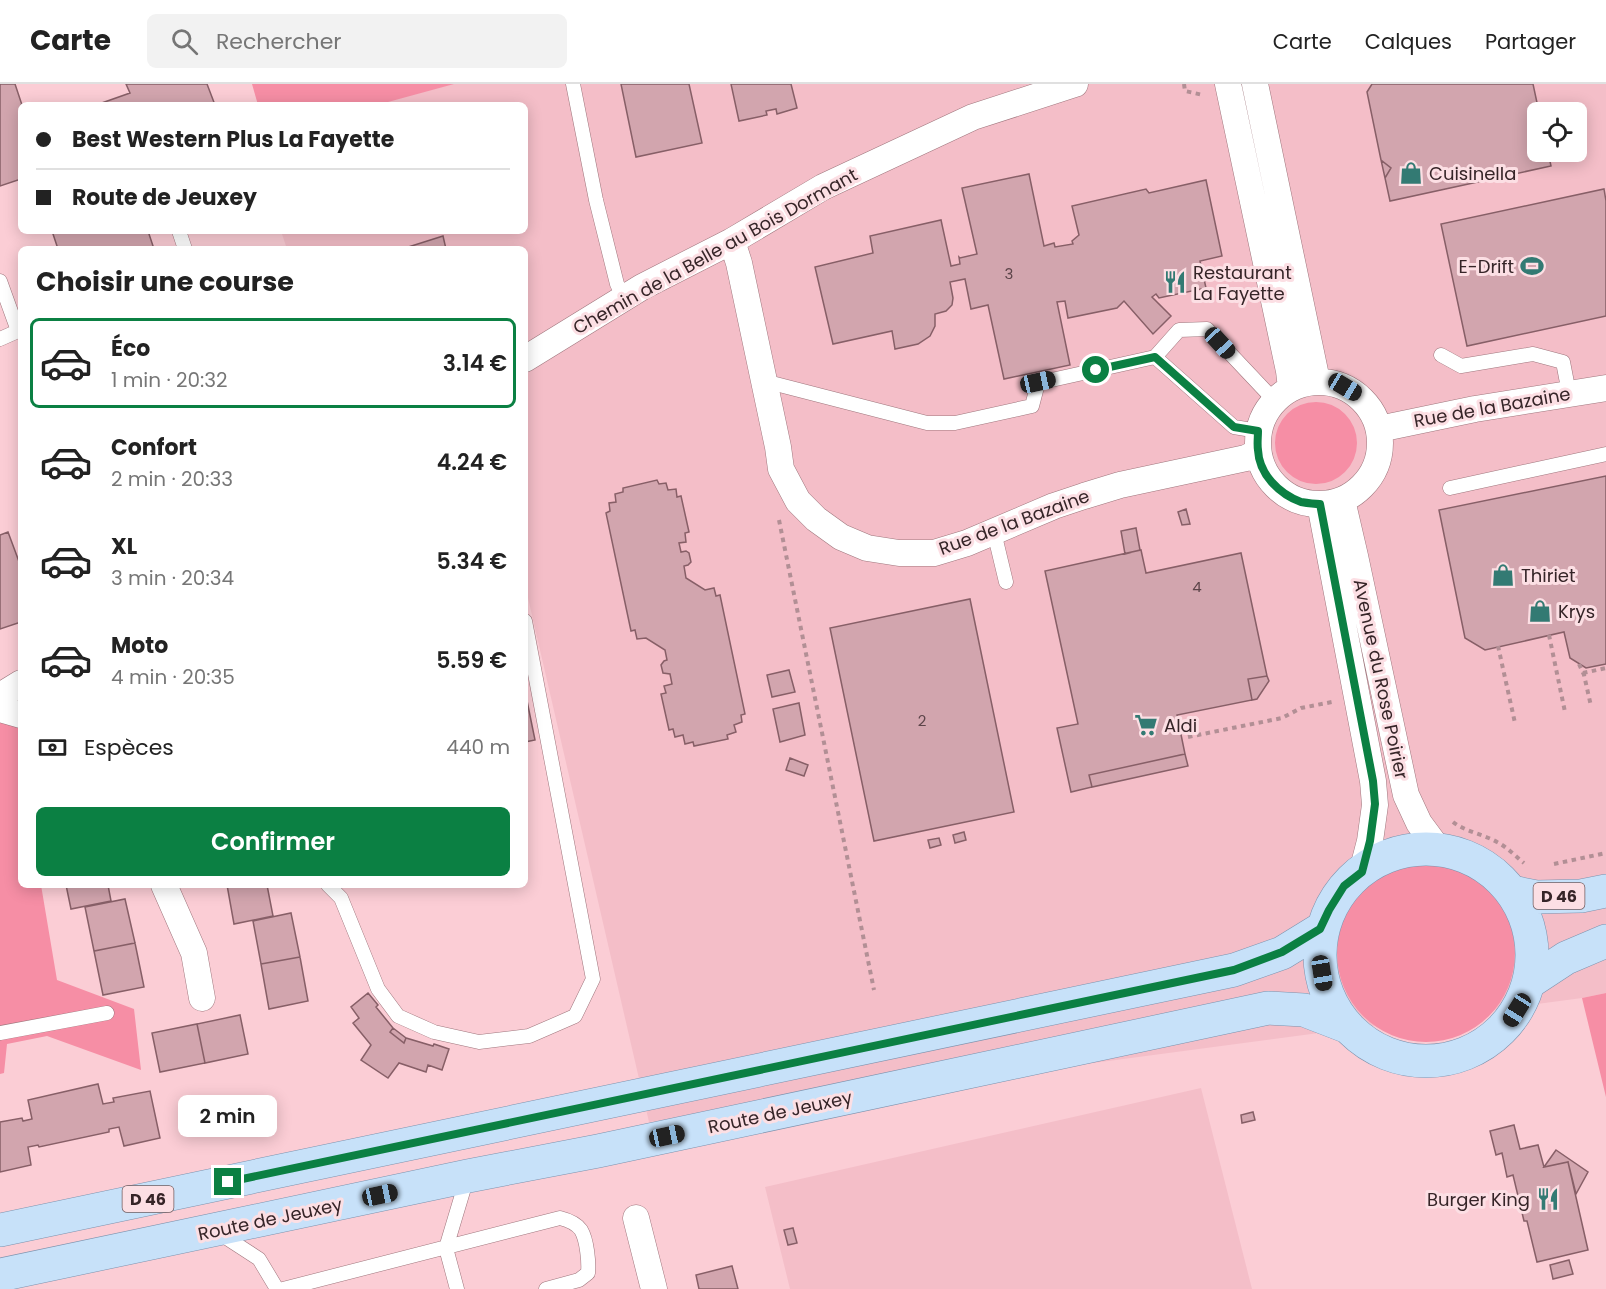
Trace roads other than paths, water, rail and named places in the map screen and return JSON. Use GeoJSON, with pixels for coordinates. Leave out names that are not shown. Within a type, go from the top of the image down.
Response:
{"type":"FeatureCollection","features":[{"type":"Feature","properties":{"kind":"main road"},"geometry":{"type":"LineString","coordinates":[[1431,848],[1439,850],[1475,859],[1497,874],[1519,879],[1525,915],[1533,942],[1531,981],[1526,995],[1507,1026],[1497,1036],[1476,1050],[1454,1059],[1412,1061],[1366,1044],[1348,1028],[1325,990],[1319,956],[1320,929],[1344,886],[1376,860],[1399,851],[1431,848]]}},
{"type":"Feature","properties":{"kind":"main road","name":"D 46"},"geometry":{"type":"LineString","coordinates":[[1519,879],[1536,897],[1581,896],[1606,891]]}},
{"type":"Feature","properties":{"kind":"main road","name":"D 46"},"geometry":{"type":"LineString","coordinates":[[0,1230],[1234,970],[1282,952],[1320,929]]}},
{"type":"Feature","properties":{"kind":"main road"},"geometry":{"type":"LineString","coordinates":[[1531,981],[1566,958],[1606,941]]}},
{"type":"Feature","properties":{"kind":"main road","name":"Route de Jeuxey"},"geometry":{"type":"LineString","coordinates":[[0,1275],[1268,1008],[1304,1010],[1348,1028]]}},
{"type":"Feature","properties":{"kind":"street","name":"Chemin de la Belle au Bois Dormant"},"geometry":{"type":"LineString","coordinates":[[528,357],[624,298],[732,241],[823,187],[973,117],[1075,84]]}},
{"type":"Feature","properties":{"kind":"street"},"geometry":{"type":"LineString","coordinates":[[1228,84],[1289,371],[1283,394]]}},
{"type":"Feature","properties":{"kind":"street"},"geometry":{"type":"LineString","coordinates":[[1255,84],[1317,381]]}},
{"type":"Feature","properties":{"kind":"street","name":"Rue de la Bazaine"},"geometry":{"type":"LineString","coordinates":[[732,241],[739,262],[781,469],[798,501],[816,519],[841,537],[867,548],[899,553],[934,553],[967,543],[1054,506],[1093,493],[1245,458],[1258,442]]}},
{"type":"Feature","properties":{"kind":"street"},"geometry":{"type":"LineString","coordinates":[[1317,381],[1331,382],[1345,387],[1367,404],[1375,416],[1379,429],[1380,447],[1377,464],[1369,479],[1357,491],[1331,502],[1302,502],[1286,495],[1273,484],[1263,469],[1258,442],[1264,415],[1283,394],[1304,383],[1317,381]]}},
{"type":"Feature","properties":{"kind":"street","name":"Rue de la Bazaine"},"geometry":{"type":"LineString","coordinates":[[1379,429],[1475,409],[1606,388]]}},
{"type":"Feature","properties":{"kind":"street","name":"Avenue du Rose Poirier"},"geometry":{"type":"LineString","coordinates":[[1331,502],[1356,696],[1373,781],[1375,804],[1370,841],[1362,872]]}},
{"type":"Feature","properties":{"kind":"street","name":"Avenue du Rose Poirier"},"geometry":{"type":"LineString","coordinates":[[1331,502],[1353,546],[1406,795],[1419,823],[1439,850]]}},
{"type":"Feature","properties":{"kind":"street"},"geometry":{"type":"LineString","coordinates":[[0,696],[18,685]]}},
{"type":"Feature","properties":{"kind":"street"},"geometry":{"type":"LineString","coordinates":[[0,709],[18,714]]}},
{"type":"Feature","properties":{"kind":"street"},"geometry":{"type":"LineString","coordinates":[[165,888],[194,952],[202,998]]}},
{"type":"Feature","properties":{"kind":"street"},"geometry":{"type":"LineString","coordinates":[[636,1218],[654,1289]]}},
{"type":"Feature","properties":{"kind":"lane"},"geometry":{"type":"LineString","coordinates":[[573,84],[596,200],[617,284],[624,298]]}},
{"type":"Feature","properties":{"kind":"lane"},"geometry":{"type":"LineString","coordinates":[[0,281],[18,332]]}},
{"type":"Feature","properties":{"kind":"lane"},"geometry":{"type":"LineString","coordinates":[[764,381],[927,423],[955,423],[1032,406],[1038,382],[1155,357],[1179,330],[1207,329],[1283,394]]}},
{"type":"Feature","properties":{"kind":"lane"},"geometry":{"type":"LineString","coordinates":[[0,339],[18,335]]}},
{"type":"Feature","properties":{"kind":"lane"},"geometry":{"type":"LineString","coordinates":[[1441,355],[1461,366],[1533,354],[1563,362],[1569,393]]}},
{"type":"Feature","properties":{"kind":"lane"},"geometry":{"type":"LineString","coordinates":[[1155,357],[1234,427],[1258,442]]}},
{"type":"Feature","properties":{"kind":"lane"},"geometry":{"type":"LineString","coordinates":[[1450,488],[1606,454]]}},
{"type":"Feature","properties":{"kind":"lane"},"geometry":{"type":"LineString","coordinates":[[994,532],[1006,582]]}},
{"type":"Feature","properties":{"kind":"lane"},"geometry":{"type":"LineString","coordinates":[[331,888],[341,898],[378,989],[398,1016],[434,1032],[479,1042],[529,1036],[575,1016],[593,979],[528,637]]}},
{"type":"Feature","properties":{"kind":"lane"},"geometry":{"type":"LineString","coordinates":[[0,1033],[108,1013]]}},
{"type":"Feature","properties":{"kind":"lane"},"geometry":{"type":"LineString","coordinates":[[457,1289],[446,1248],[468,1176]]}},
{"type":"Feature","properties":{"kind":"lane"},"geometry":{"type":"LineString","coordinates":[[284,1289],[561,1218],[572,1221],[581,1231],[590,1261],[588,1273],[579,1280],[546,1289]]}},
{"type":"Feature","properties":{"kind":"lane"},"geometry":{"type":"LineString","coordinates":[[215,1230],[259,1259],[277,1289]]}},
{"type":"Feature","properties":{"kind":"place","name":"Cuisinella"},"geometry":{"type":"Point","coordinates":[1411,173]}},
{"type":"Feature","properties":{"kind":"place","name":"E-Drift"},"geometry":{"type":"Point","coordinates":[1532,266]}},
{"type":"Feature","properties":{"kind":"place","name":"Restaurant La Fayette"},"geometry":{"type":"Point","coordinates":[1175,282]}},
{"type":"Feature","properties":{"kind":"place","name":"Thiriet"},"geometry":{"type":"Point","coordinates":[1503,575]}},
{"type":"Feature","properties":{"kind":"place","name":"Krys"},"geometry":{"type":"Point","coordinates":[1540,611]}},
{"type":"Feature","properties":{"kind":"place","name":"Aldi"},"geometry":{"type":"Point","coordinates":[1146,725]}},
{"type":"Feature","properties":{"kind":"place","name":"Burger King"},"geometry":{"type":"Point","coordinates":[1548,1199]}}]}
